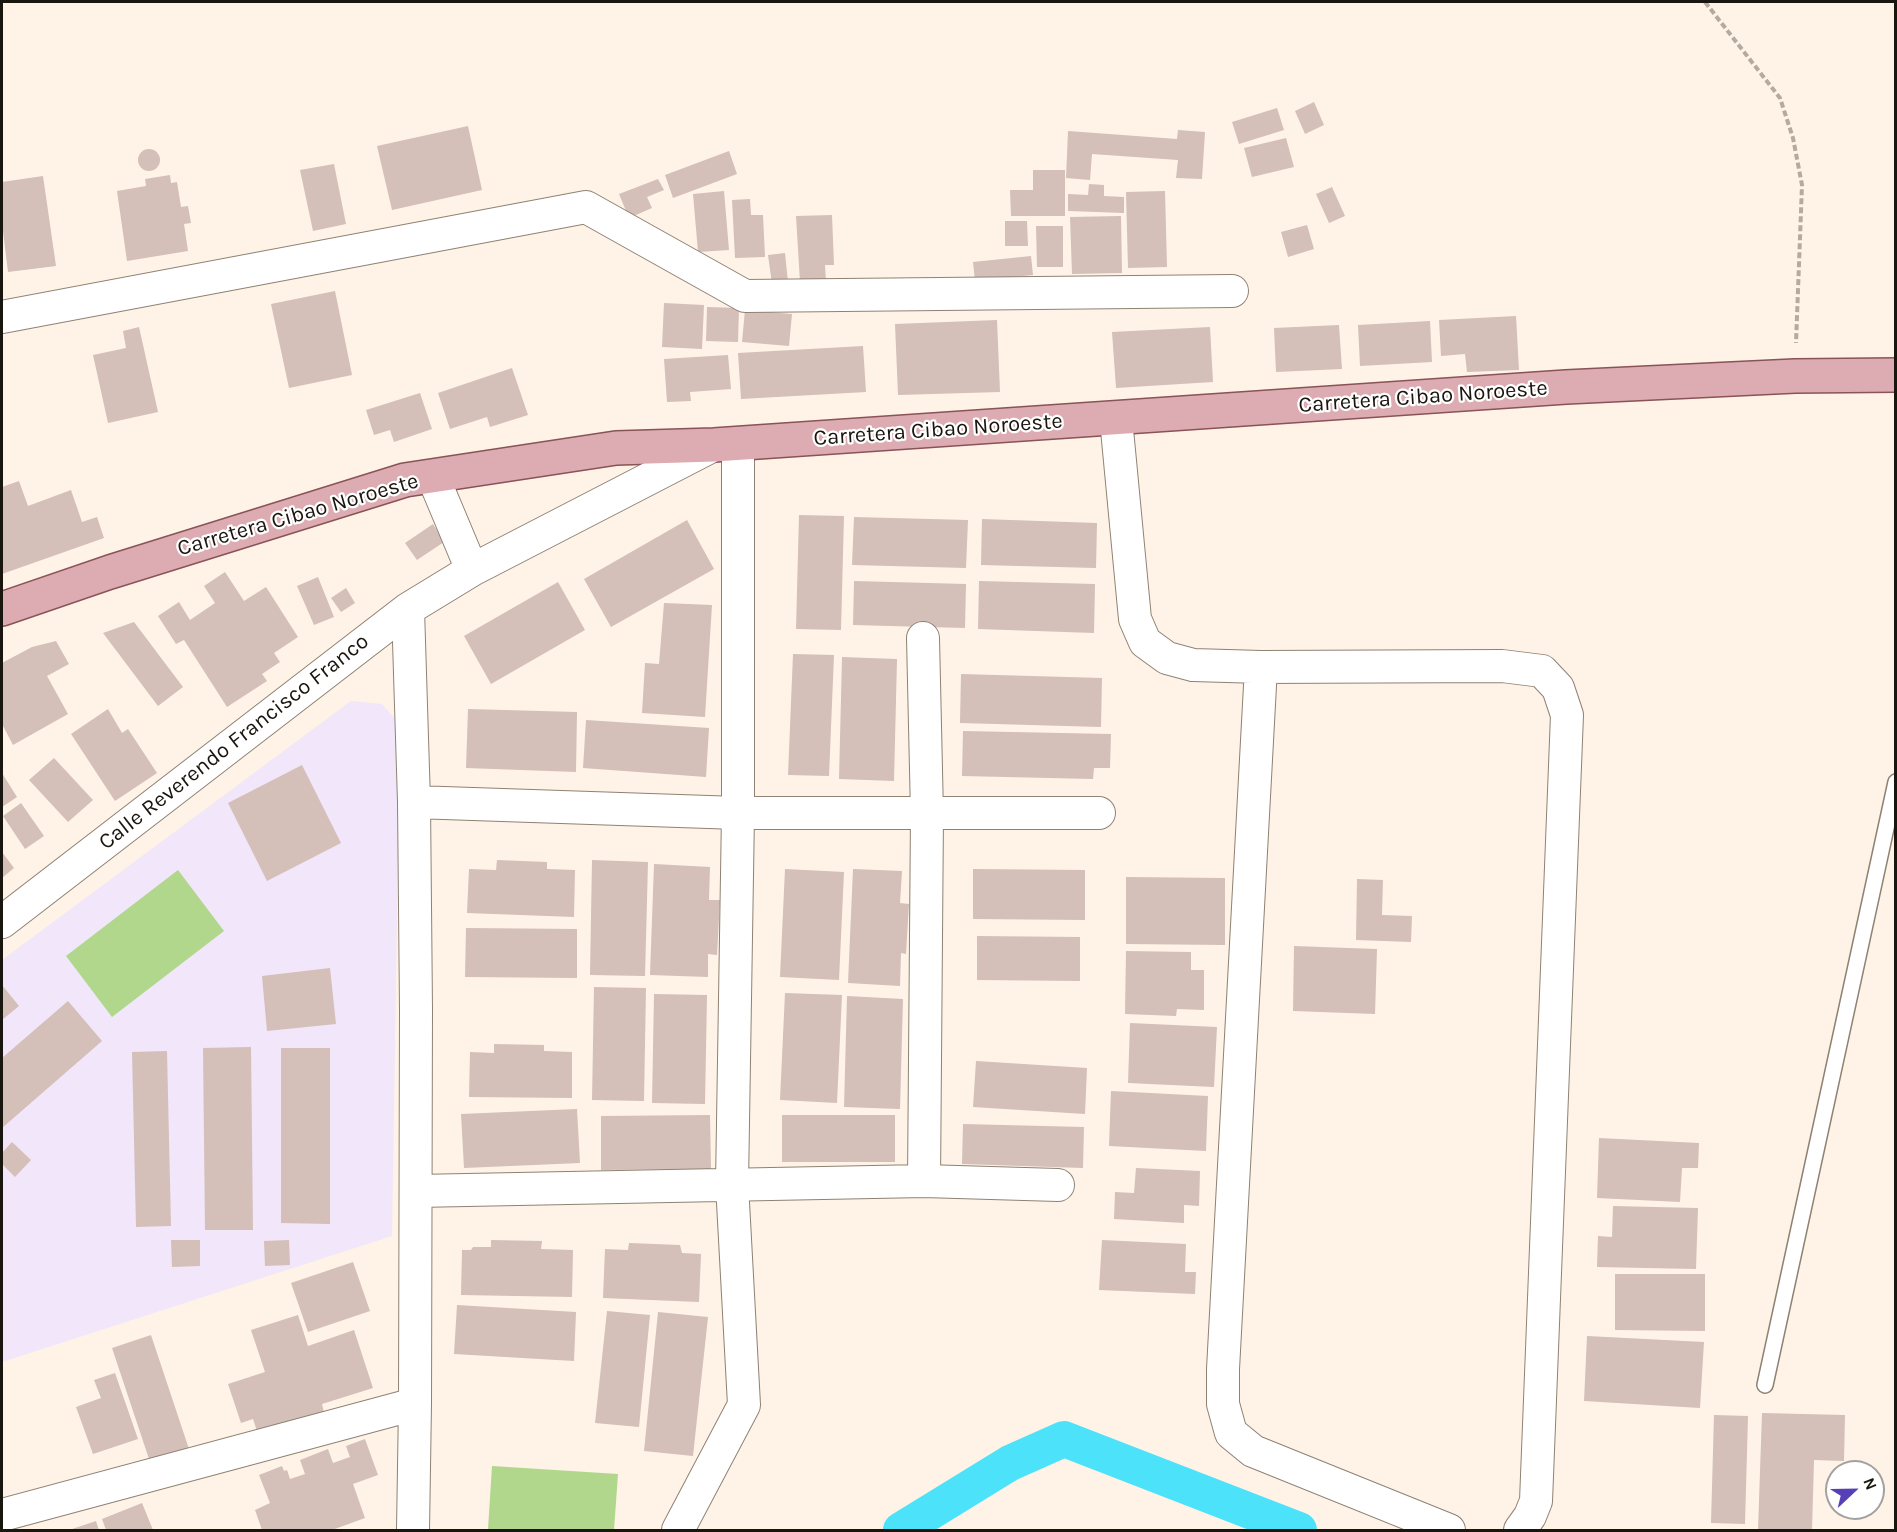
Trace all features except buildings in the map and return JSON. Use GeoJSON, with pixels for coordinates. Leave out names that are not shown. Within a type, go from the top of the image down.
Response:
{"type":"FeatureCollection","features":[{"type":"Feature","properties":{"kind":"main road","name":"Carretera Cibao Noroeste"},"geometry":{"type":"LineString","coordinates":[[2,609],[110,572],[393,483],[616,448],[726,444],[1116,419],[1566,387],[1795,376],[1896,375]]}},
{"type":"Feature","properties":{"kind":"street"},"geometry":{"type":"LineString","coordinates":[[2,317],[586,207],[745,296],[1232,291]]}},
{"type":"Feature","properties":{"kind":"street"},"geometry":{"type":"LineString","coordinates":[[1116,419],[1136,619],[1145,642],[1167,658],[1193,665],[1261,667],[1502,666],[1542,671],[1558,688],[1567,715],[1536,1501],[1530,1516],[1520,1530]]}},
{"type":"Feature","properties":{"kind":"street"},"geometry":{"type":"LineString","coordinates":[[678,1530],[744,1405],[732,1184],[738,813],[726,444]]}},
{"type":"Feature","properties":{"kind":"street","name":"Calle Reverendo Francisco Franco"},"geometry":{"type":"LineString","coordinates":[[2,922],[408,609],[472,570],[726,444]]}},
{"type":"Feature","properties":{"kind":"street"},"geometry":{"type":"LineString","coordinates":[[433,477],[472,570]]}},
{"type":"Feature","properties":{"kind":"street"},"geometry":{"type":"LineString","coordinates":[[408,609],[414,802],[416,1009],[415,1404],[412,1530]]}},
{"type":"Feature","properties":{"kind":"street"},"geometry":{"type":"LineString","coordinates":[[923,638],[927,814],[924,1181]]}},
{"type":"Feature","properties":{"kind":"street"},"geometry":{"type":"LineString","coordinates":[[1261,667],[1224,1346],[1223,1404],[1231,1433],[1253,1451],[1449,1530]]}},
{"type":"Feature","properties":{"kind":"street"},"geometry":{"type":"LineString","coordinates":[[414,802],[738,813],[1099,813]]}},
{"type":"Feature","properties":{"kind":"street"},"geometry":{"type":"LineString","coordinates":[[416,1191],[924,1181],[1058,1185]]}},
{"type":"Feature","properties":{"kind":"street"},"geometry":{"type":"LineString","coordinates":[[2,1515],[415,1404]]}},
{"type":"Feature","properties":{"kind":"lane"},"geometry":{"type":"LineString","coordinates":[[1766,1385],[1896,782]]}},
{"type":"Feature","properties":{"kind":"path"},"geometry":{"type":"LineString","coordinates":[[1706,2],[1780,98],[1794,138],[1802,185],[1795,376]]}},
{"type":"Feature","properties":{"kind":"shaded area"},"geometry":{"type":"Polygon","coordinates":[[[351,701],[382,704],[400,724],[392,1236],[2,1362],[2,960],[351,701]]]}},
{"type":"Feature","properties":{"kind":"green space"},"geometry":{"type":"Polygon","coordinates":[[[178,870],[224,931],[112,1017],[66,956],[178,870]]]}},
{"type":"Feature","properties":{"kind":"green space"},"geometry":{"type":"Polygon","coordinates":[[[492,1466],[618,1474],[614,1530],[488,1529],[492,1466]]]}},
{"type":"Feature","properties":{"kind":"waterway"},"geometry":{"type":"LineString","coordinates":[[901,1530],[1010,1463],[1064,1439],[1299,1530]]}}]}
